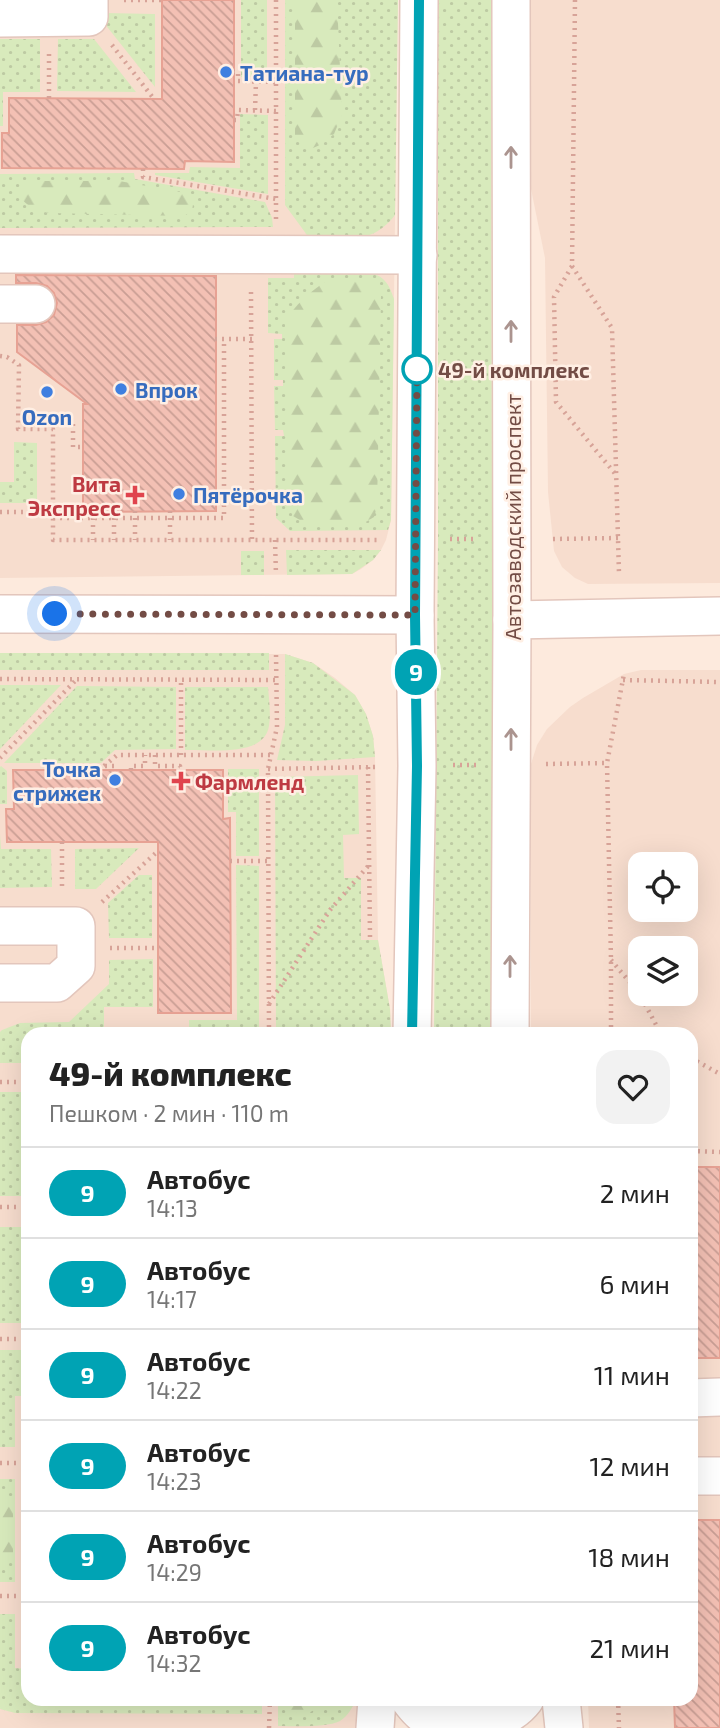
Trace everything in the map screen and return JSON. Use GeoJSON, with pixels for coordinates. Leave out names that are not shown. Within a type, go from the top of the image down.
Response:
{"type":"FeatureCollection","features":[{"type":"Feature","properties":{"kind":"street"},"geometry":{"type":"LineString","coordinates":[[412,1027],[417,766],[415,615],[419,0]]}},
{"type":"Feature","properties":{"kind":"street","name":"Автозаводский проспект"},"geometry":{"type":"LineString","coordinates":[[510,1027],[511,0]]}},
{"type":"Feature","properties":{"kind":"street"},"geometry":{"type":"LineString","coordinates":[[0,18],[49,17],[89,9]]}},
{"type":"Feature","properties":{"kind":"street"},"geometry":{"type":"LineString","coordinates":[[0,254],[418,255]]}},
{"type":"Feature","properties":{"kind":"street"},"geometry":{"type":"LineString","coordinates":[[0,304],[36,304]]}},
{"type":"Feature","properties":{"kind":"street"},"geometry":{"type":"LineString","coordinates":[[0,614],[415,615]]}},
{"type":"Feature","properties":{"kind":"street"},"geometry":{"type":"LineString","coordinates":[[512,620],[720,616]]}},
{"type":"Feature","properties":{"kind":"street"},"geometry":{"type":"LineString","coordinates":[[0,926],[71,933],[76,966],[57,983],[0,983]]}},
{"type":"Feature","properties":{"kind":"street"},"geometry":{"type":"LineString","coordinates":[[698,1398],[720,1397]]}},
{"type":"Feature","properties":{"kind":"street"},"geometry":{"type":"LineString","coordinates":[[698,1476],[720,1476]]}},
{"type":"Feature","properties":{"kind":"street"},"geometry":{"type":"LineString","coordinates":[[375,1728],[377,1706]]}},
{"type":"Feature","properties":{"kind":"street"},"geometry":{"type":"LineString","coordinates":[[415,1706],[422,1714],[445,1724],[470,1727],[497,1720],[519,1706]]}},
{"type":"Feature","properties":{"kind":"street"},"geometry":{"type":"LineString","coordinates":[[562,1706],[564,1728]]}},
{"type":"Feature","properties":{"kind":"path"},"geometry":{"type":"LineString","coordinates":[[122,0],[162,0]]}},
{"type":"Feature","properties":{"kind":"path"},"geometry":{"type":"LineString","coordinates":[[275,0],[276,255]]}},
{"type":"Feature","properties":{"kind":"path"},"geometry":{"type":"LineString","coordinates":[[575,0],[572,266],[554,297],[556,402],[617,476]]}},
{"type":"Feature","properties":{"kind":"path"},"geometry":{"type":"LineString","coordinates":[[89,9],[155,99]]}},
{"type":"Feature","properties":{"kind":"path"},"geometry":{"type":"LineString","coordinates":[[48,98],[49,17]]}},
{"type":"Feature","properties":{"kind":"path"},"geometry":{"type":"LineString","coordinates":[[233,72],[238,72],[238,81],[275,82]]}},
{"type":"Feature","properties":{"kind":"path"},"geometry":{"type":"LineString","coordinates":[[256,82],[256,110]]}},
{"type":"Feature","properties":{"kind":"path"},"geometry":{"type":"LineString","coordinates":[[234,120],[237,120],[238,110],[275,111]]}},
{"type":"Feature","properties":{"kind":"path"},"geometry":{"type":"LineString","coordinates":[[142,169],[143,177],[276,199]]}},
{"type":"Feature","properties":{"kind":"path"},"geometry":{"type":"LineString","coordinates":[[572,266],[612,328],[619,574]]}},
{"type":"Feature","properties":{"kind":"path"},"geometry":{"type":"LineString","coordinates":[[252,328],[252,540]]}},
{"type":"Feature","properties":{"kind":"path"},"geometry":{"type":"LineString","coordinates":[[215,339],[252,339]]}},
{"type":"Feature","properties":{"kind":"path"},"geometry":{"type":"LineString","coordinates":[[0,512],[93,514],[114,518],[135,514],[170,514],[224,518],[224,339]]}},
{"type":"Feature","properties":{"kind":"path"},"geometry":{"type":"LineString","coordinates":[[0,356],[7,356],[19,365],[18,429],[74,423]]}},
{"type":"Feature","properties":{"kind":"path"},"geometry":{"type":"LineString","coordinates":[[53,416],[53,540],[386,540]]}},
{"type":"Feature","properties":{"kind":"path"},"geometry":{"type":"LineString","coordinates":[[73,416],[73,447],[82,447]]}},
{"type":"Feature","properties":{"kind":"path"},"geometry":{"type":"LineString","coordinates":[[114,511],[114,540]]}},
{"type":"Feature","properties":{"kind":"path"},"geometry":{"type":"LineString","coordinates":[[93,514],[93,540]]}},
{"type":"Feature","properties":{"kind":"path"},"geometry":{"type":"LineString","coordinates":[[135,514],[135,540]]}},
{"type":"Feature","properties":{"kind":"path"},"geometry":{"type":"LineString","coordinates":[[170,514],[170,540]]}},
{"type":"Feature","properties":{"kind":"path"},"geometry":{"type":"LineString","coordinates":[[553,539],[619,538]]}},
{"type":"Feature","properties":{"kind":"path"},"geometry":{"type":"LineString","coordinates":[[438,539],[478,539]]}},
{"type":"Feature","properties":{"kind":"path"},"geometry":{"type":"LineString","coordinates":[[275,540],[276,575]]}},
{"type":"Feature","properties":{"kind":"path"},"geometry":{"type":"LineString","coordinates":[[269,1027],[268,769],[277,727],[276,653]]}},
{"type":"Feature","properties":{"kind":"path"},"geometry":{"type":"LineString","coordinates":[[611,1027],[607,763],[623,677],[720,682]]}},
{"type":"Feature","properties":{"kind":"path"},"geometry":{"type":"LineString","coordinates":[[0,679],[277,680]]}},
{"type":"Feature","properties":{"kind":"path"},"geometry":{"type":"LineString","coordinates":[[0,758],[76,679]]}},
{"type":"Feature","properties":{"kind":"path"},"geometry":{"type":"LineString","coordinates":[[181,679],[181,755]]}},
{"type":"Feature","properties":{"kind":"path"},"geometry":{"type":"LineString","coordinates":[[115,770],[115,766],[104,766],[117,755],[271,755]]}},
{"type":"Feature","properties":{"kind":"path"},"geometry":{"type":"LineString","coordinates":[[131,770],[131,766],[145,766],[145,755]]}},
{"type":"Feature","properties":{"kind":"path"},"geometry":{"type":"LineString","coordinates":[[155,755],[155,766],[180,766],[181,770]]}},
{"type":"Feature","properties":{"kind":"path"},"geometry":{"type":"LineString","coordinates":[[544,764],[607,763]]}},
{"type":"Feature","properties":{"kind":"path"},"geometry":{"type":"LineString","coordinates":[[446,766],[480,765]]}},
{"type":"Feature","properties":{"kind":"path"},"geometry":{"type":"LineString","coordinates":[[368,767],[370,937]]}},
{"type":"Feature","properties":{"kind":"path"},"geometry":{"type":"LineString","coordinates":[[268,769],[375,767]]}},
{"type":"Feature","properties":{"kind":"path"},"geometry":{"type":"LineString","coordinates":[[62,842],[71,933]]}},
{"type":"Feature","properties":{"kind":"path"},"geometry":{"type":"LineString","coordinates":[[71,933],[158,851]]}},
{"type":"Feature","properties":{"kind":"path"},"geometry":{"type":"LineString","coordinates":[[230,861],[268,861]]}},
{"type":"Feature","properties":{"kind":"path"},"geometry":{"type":"LineString","coordinates":[[269,1004],[330,910],[369,865]]}},
{"type":"Feature","properties":{"kind":"path"},"geometry":{"type":"LineString","coordinates":[[71,933],[158,948]]}},
{"type":"Feature","properties":{"kind":"path"},"geometry":{"type":"LineString","coordinates":[[611,960],[639,993],[657,1027]]}},
{"type":"Feature","properties":{"kind":"path"},"geometry":{"type":"LineString","coordinates":[[698,1062],[720,1074]]}},
{"type":"Feature","properties":{"kind":"path"},"geometry":{"type":"LineString","coordinates":[[0,1082],[21,1082]]}},
{"type":"Feature","properties":{"kind":"path"},"geometry":{"type":"LineString","coordinates":[[698,1151],[720,1152]]}},
{"type":"Feature","properties":{"kind":"path"},"geometry":{"type":"LineString","coordinates":[[0,1207],[21,1207]]}},
{"type":"Feature","properties":{"kind":"path"},"geometry":{"type":"LineString","coordinates":[[0,1339],[21,1339]]}},
{"type":"Feature","properties":{"kind":"path"},"geometry":{"type":"LineString","coordinates":[[0,1463],[21,1463]]}},
{"type":"Feature","properties":{"kind":"path"},"geometry":{"type":"LineString","coordinates":[[0,1596],[21,1596]]}},
{"type":"Feature","properties":{"kind":"path"},"geometry":{"type":"LineString","coordinates":[[269,1728],[270,1706]]}},
{"type":"Feature","properties":{"kind":"path"},"geometry":{"type":"LineString","coordinates":[[618,1706],[619,1728]]}},
{"type":"Feature","properties":{"kind":"shaded area"},"geometry":{"type":"Polygon","coordinates":[[[0,0],[398,0],[391,520],[381,550],[361,569],[352,574],[0,578],[0,0]]]}},
{"type":"Feature","properties":{"kind":"shaded area"},"geometry":{"type":"Polygon","coordinates":[[[530,0],[720,0],[720,583],[588,584],[562,567],[554,551],[548,492],[545,258],[530,184],[530,0]]]}},
{"type":"Feature","properties":{"kind":"shaded area"},"geometry":{"type":"Polygon","coordinates":[[[0,653],[285,654],[313,663],[355,695],[366,714],[373,736],[378,940],[391,1027],[21,1027],[21,1706],[357,1706],[356,1728],[0,1728],[0,653]]]}},
{"type":"Feature","properties":{"kind":"shaded area"},"geometry":{"type":"Polygon","coordinates":[[[641,670],[720,670],[720,1728],[589,1728],[588,1706],[698,1706],[698,1027],[531,1027],[531,764],[537,745],[547,729],[570,707],[624,674],[641,670]]]}},
{"type":"Feature","properties":{"kind":"green space"},"geometry":{"type":"Polygon","coordinates":[[[241,0],[267,0],[267,77],[241,77],[241,0]]]}},
{"type":"Feature","properties":{"kind":"green space"},"geometry":{"type":"Polygon","coordinates":[[[285,0],[398,0],[395,215],[386,225],[368,235],[348,239],[313,238],[307,235],[285,205],[285,0]]]}},
{"type":"Feature","properties":{"kind":"green space"},"geometry":{"type":"Polygon","coordinates":[[[295,0],[337,0],[342,115],[334,134],[313,148],[303,144],[295,135],[295,0]]]}},
{"type":"Feature","properties":{"kind":"green space"},"geometry":{"type":"Polygon","coordinates":[[[438,0],[491,0],[493,1027],[434,1027],[438,0]]]}},
{"type":"Feature","properties":{"kind":"green space"},"geometry":{"type":"Polygon","coordinates":[[[104,13],[155,14],[155,87],[104,23],[104,13]]]}},
{"type":"Feature","properties":{"kind":"green space"},"geometry":{"type":"Polygon","coordinates":[[[0,39],[40,39],[40,92],[3,92],[3,126],[0,126],[0,39]]]}},
{"type":"Feature","properties":{"kind":"green space"},"geometry":{"type":"Polygon","coordinates":[[[58,39],[94,39],[136,92],[57,91],[58,39]]]}},
{"type":"Feature","properties":{"kind":"green space"},"geometry":{"type":"Polygon","coordinates":[[[240,114],[268,115],[268,194],[155,175],[189,173],[190,167],[240,168],[240,114]]]}},
{"type":"Feature","properties":{"kind":"green space"},"geometry":{"type":"Polygon","coordinates":[[[134,173],[135,179],[265,202],[273,227],[0,228],[0,174],[134,173]]]}},
{"type":"Feature","properties":{"kind":"green space"},"geometry":{"type":"Polygon","coordinates":[[[31,181],[119,181],[180,192],[189,196],[193,204],[192,211],[184,216],[48,213],[27,204],[21,198],[19,194],[23,186],[31,181]]]}},
{"type":"Feature","properties":{"kind":"green space"},"geometry":{"type":"Polygon","coordinates":[[[294,271],[364,271],[380,277],[392,293],[391,520],[388,530],[290,531],[276,518],[275,436],[284,436],[283,430],[275,430],[274,386],[283,386],[283,380],[274,380],[274,339],[282,339],[282,334],[268,333],[268,278],[294,278],[294,271]]]}},
{"type":"Feature","properties":{"kind":"green space"},"geometry":{"type":"Polygon","coordinates":[[[326,281],[367,281],[376,286],[381,295],[377,507],[374,517],[364,523],[305,523],[293,516],[287,503],[285,323],[303,299],[326,281]]]}},
{"type":"Feature","properties":{"kind":"green space"},"geometry":{"type":"Polygon","coordinates":[[[14,442],[37,443],[37,503],[0,503],[0,482],[14,482],[14,442]]]}},
{"type":"Feature","properties":{"kind":"green space"},"geometry":{"type":"Polygon","coordinates":[[[286,550],[381,550],[373,560],[352,574],[287,575],[286,550]]]}},
{"type":"Feature","properties":{"kind":"green space"},"geometry":{"type":"Polygon","coordinates":[[[241,551],[264,551],[264,575],[241,575],[241,551]]]}},
{"type":"Feature","properties":{"kind":"green space"},"geometry":{"type":"Polygon","coordinates":[[[0,653],[269,653],[269,670],[0,670],[0,653]]]}},
{"type":"Feature","properties":{"kind":"green space"},"geometry":{"type":"Polygon","coordinates":[[[285,654],[313,663],[355,695],[366,714],[373,736],[375,757],[316,761],[277,760],[285,725],[285,654]]]}},
{"type":"Feature","properties":{"kind":"green space"},"geometry":{"type":"Polygon","coordinates":[[[0,685],[61,685],[0,749],[0,685]]]}},
{"type":"Feature","properties":{"kind":"green space"},"geometry":{"type":"Polygon","coordinates":[[[77,686],[176,687],[176,749],[115,750],[101,763],[4,763],[77,686]]]}},
{"type":"Feature","properties":{"kind":"green space"},"geometry":{"type":"Polygon","coordinates":[[[185,687],[268,687],[270,721],[265,736],[257,743],[234,750],[185,750],[185,687]]]}},
{"type":"Feature","properties":{"kind":"green space"},"geometry":{"type":"Polygon","coordinates":[[[1,766],[7,771],[7,804],[0,804],[1,766]]]}},
{"type":"Feature","properties":{"kind":"green space"},"geometry":{"type":"Polygon","coordinates":[[[228,769],[259,769],[259,856],[236,856],[236,812],[228,812],[228,769]]]}},
{"type":"Feature","properties":{"kind":"green space"},"geometry":{"type":"Polygon","coordinates":[[[358,775],[359,834],[343,835],[344,878],[361,878],[361,940],[378,940],[391,1027],[276,1027],[275,777],[358,775]]]}},
{"type":"Feature","properties":{"kind":"green space"},"geometry":{"type":"Polygon","coordinates":[[[0,834],[1,849],[51,849],[52,887],[0,888],[0,834]]]}},
{"type":"Feature","properties":{"kind":"green space"},"geometry":{"type":"Polygon","coordinates":[[[139,848],[96,889],[75,889],[75,849],[139,848]]]}},
{"type":"Feature","properties":{"kind":"green space"},"geometry":{"type":"Polygon","coordinates":[[[236,865],[259,866],[259,1027],[189,1027],[189,1020],[237,1020],[236,865]]]}},
{"type":"Feature","properties":{"kind":"green space"},"geometry":{"type":"Polygon","coordinates":[[[139,875],[152,875],[152,938],[109,938],[108,903],[139,875]]]}},
{"type":"Feature","properties":{"kind":"green space"},"geometry":{"type":"Polygon","coordinates":[[[153,959],[153,1007],[104,1007],[104,1027],[21,1027],[21,1063],[0,1063],[2,1030],[20,1023],[69,1022],[109,984],[109,960],[153,959]]]}},
{"type":"Feature","properties":{"kind":"green space"},"geometry":{"type":"Polygon","coordinates":[[[0,1092],[21,1092],[21,1196],[0,1196],[0,1092]]]}},
{"type":"Feature","properties":{"kind":"green space"},"geometry":{"type":"Polygon","coordinates":[[[0,1227],[21,1227],[21,1323],[0,1323],[0,1227]]]}},
{"type":"Feature","properties":{"kind":"green space"},"geometry":{"type":"Polygon","coordinates":[[[0,1350],[21,1350],[21,1396],[15,1396],[15,1447],[0,1447],[0,1350]]]}},
{"type":"Feature","properties":{"kind":"green space"},"geometry":{"type":"Polygon","coordinates":[[[0,1479],[15,1479],[15,1582],[0,1582],[0,1479]]]}},
{"type":"Feature","properties":{"kind":"green space"},"geometry":{"type":"Polygon","coordinates":[[[0,1496],[8,1498],[13,1504],[13,1556],[4,1566],[0,1564],[0,1496]]]}},
{"type":"Feature","properties":{"kind":"green space"},"geometry":{"type":"Polygon","coordinates":[[[0,1614],[15,1614],[15,1668],[21,1668],[21,1706],[262,1706],[262,1714],[15,1713],[0,1709],[0,1614]]]}},
{"type":"Feature","properties":{"kind":"green space"},"geometry":{"type":"Polygon","coordinates":[[[278,1706],[353,1706],[340,1721],[327,1725],[278,1726],[278,1706]]]}},
{"type":"Feature","properties":{"kind":"green space"},"geometry":{"type":"Polygon","coordinates":[[[289,1706],[316,1706],[303,1714],[292,1712],[289,1706]]]}},
{"type":"Feature","properties":{"kind":"green space"},"geometry":{"type":"Polygon","coordinates":[[[449,1706],[488,1706],[483,1710],[456,1710],[449,1706]]]}},
{"type":"Feature","properties":{"kind":"building"},"geometry":{"type":"Polygon","coordinates":[[[162,0],[234,0],[234,162],[185,161],[184,169],[2,168],[2,133],[9,133],[9,98],[162,99],[162,0]]]}},
{"type":"Feature","properties":{"kind":"building"},"geometry":{"type":"Polygon","coordinates":[[[16,275],[216,276],[216,511],[83,512],[83,404],[87,404],[17,352],[17,325],[46,322],[54,315],[57,303],[54,293],[47,286],[16,283],[16,275]]]}},
{"type":"Feature","properties":{"kind":"building"},"geometry":{"type":"Polygon","coordinates":[[[13,770],[223,770],[223,819],[230,818],[231,1013],[158,1013],[158,842],[7,842],[6,809],[14,809],[13,770]]]}},
{"type":"Feature","properties":{"kind":"building"},"geometry":{"type":"Polygon","coordinates":[[[698,1167],[720,1167],[720,1358],[698,1358],[698,1167]]]}},
{"type":"Feature","properties":{"kind":"building"},"geometry":{"type":"Polygon","coordinates":[[[698,1520],[720,1520],[720,1728],[675,1728],[674,1706],[698,1706],[698,1520]]]}},
{"type":"Feature","properties":{"kind":"bus line","name":"9"},"geometry":{"type":"LineString","coordinates":[[412,1027],[417,766],[415,615],[419,0]]}},
{"type":"Feature","properties":{"kind":"place","name":"Татиана-тур"},"geometry":{"type":"Point","coordinates":[226,72]}},
{"type":"Feature","properties":{"kind":"place","name":"49-й комплекс"},"geometry":{"type":"Point","coordinates":[417,369]}},
{"type":"Feature","properties":{"kind":"place","name":"Впрок"},"geometry":{"type":"Point","coordinates":[121,389]}},
{"type":"Feature","properties":{"kind":"place","name":"Ozon"},"geometry":{"type":"Point","coordinates":[47,392]}},
{"type":"Feature","properties":{"kind":"place","name":"Пятёрочка"},"geometry":{"type":"Point","coordinates":[179,494]}},
{"type":"Feature","properties":{"kind":"place","name":"Вита Экспресс"},"geometry":{"type":"Point","coordinates":[135,495]}},
{"type":"Feature","properties":{"kind":"place","name":"Точка стрижек"},"geometry":{"type":"Point","coordinates":[115,780]}},
{"type":"Feature","properties":{"kind":"place","name":"Фармленд"},"geometry":{"type":"Point","coordinates":[181,781]}},
{"type":"Feature","properties":{"kind":"route"},"geometry":{"type":"LineString","coordinates":[[55,614],[415,615],[417,366],[417,369]]}}]}
